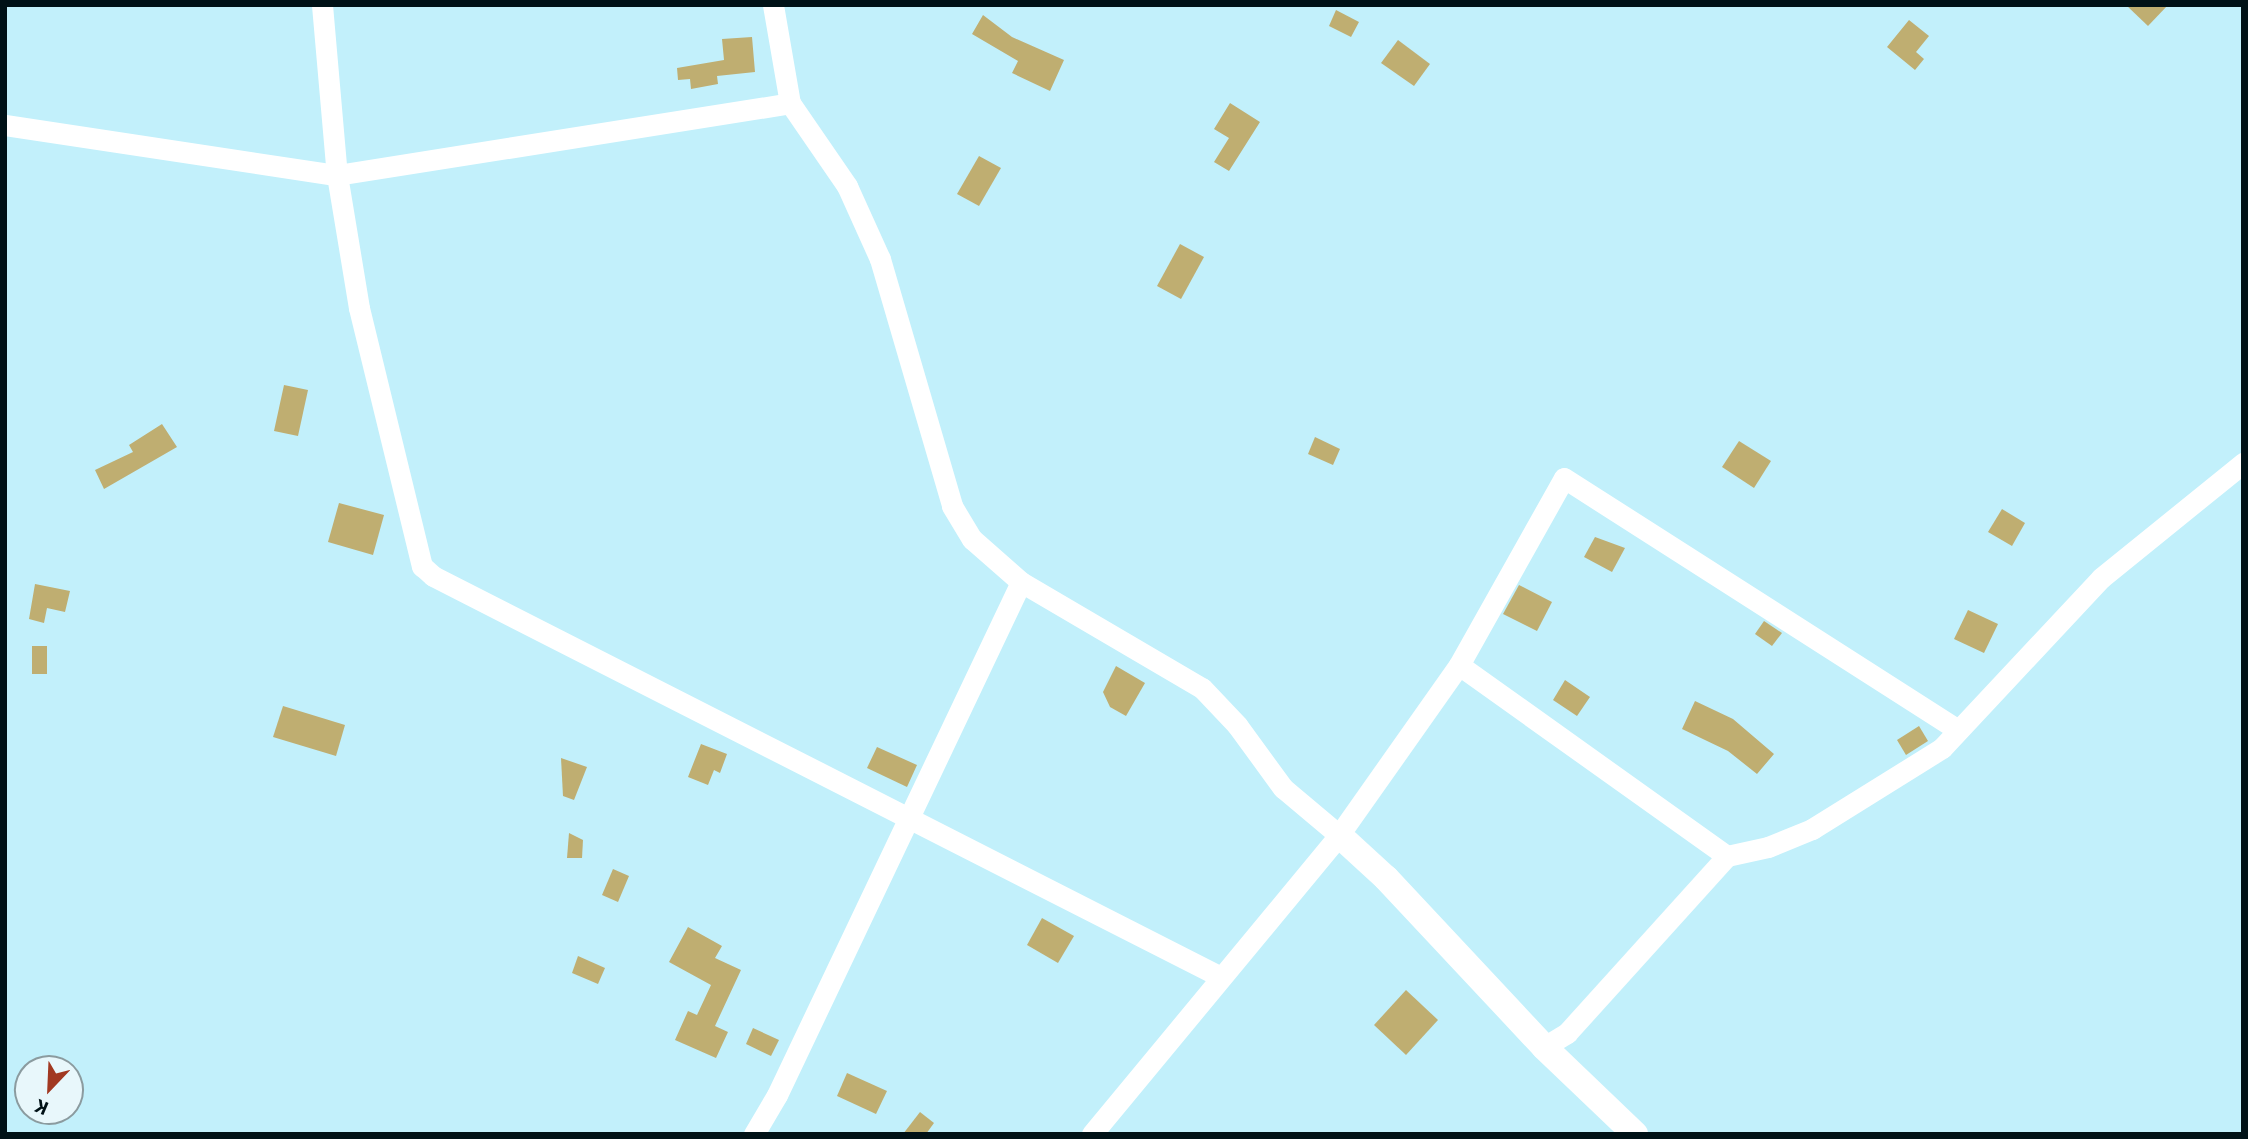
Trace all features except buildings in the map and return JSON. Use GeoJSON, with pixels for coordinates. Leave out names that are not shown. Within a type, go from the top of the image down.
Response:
{"type":"FeatureCollection","features":[{"type":"Feature","properties":{"kind":"street"},"geometry":{"type":"LineString","coordinates":[[322,5],[337,175],[359,308],[422,566],[433,576],[906,820],[1219,976]]}},
{"type":"Feature","properties":{"kind":"street"},"geometry":{"type":"LineString","coordinates":[[773,5],[790,103],[847,186],[880,259],[952,506],[972,539],[1021,582],[1202,688],[1237,725],[1283,788],[1386,878],[1544,1047],[1635,1134]]}},
{"type":"Feature","properties":{"kind":"street"},"geometry":{"type":"LineString","coordinates":[[5,125],[337,175],[790,103]]}},
{"type":"Feature","properties":{"kind":"street"},"geometry":{"type":"LineString","coordinates":[[1544,1047],[1567,1033],[1727,856],[1768,847],[1812,829],[1942,748],[2101,578],[2243,463]]}},
{"type":"Feature","properties":{"kind":"street"},"geometry":{"type":"LineString","coordinates":[[1092,1134],[1219,976],[1339,835],[1459,665],[1564,478],[1958,730]]}},
{"type":"Feature","properties":{"kind":"street"},"geometry":{"type":"LineString","coordinates":[[754,1134],[777,1095],[1021,582]]}},
{"type":"Feature","properties":{"kind":"street"},"geometry":{"type":"LineString","coordinates":[[1459,665],[1727,856]]}}]}
